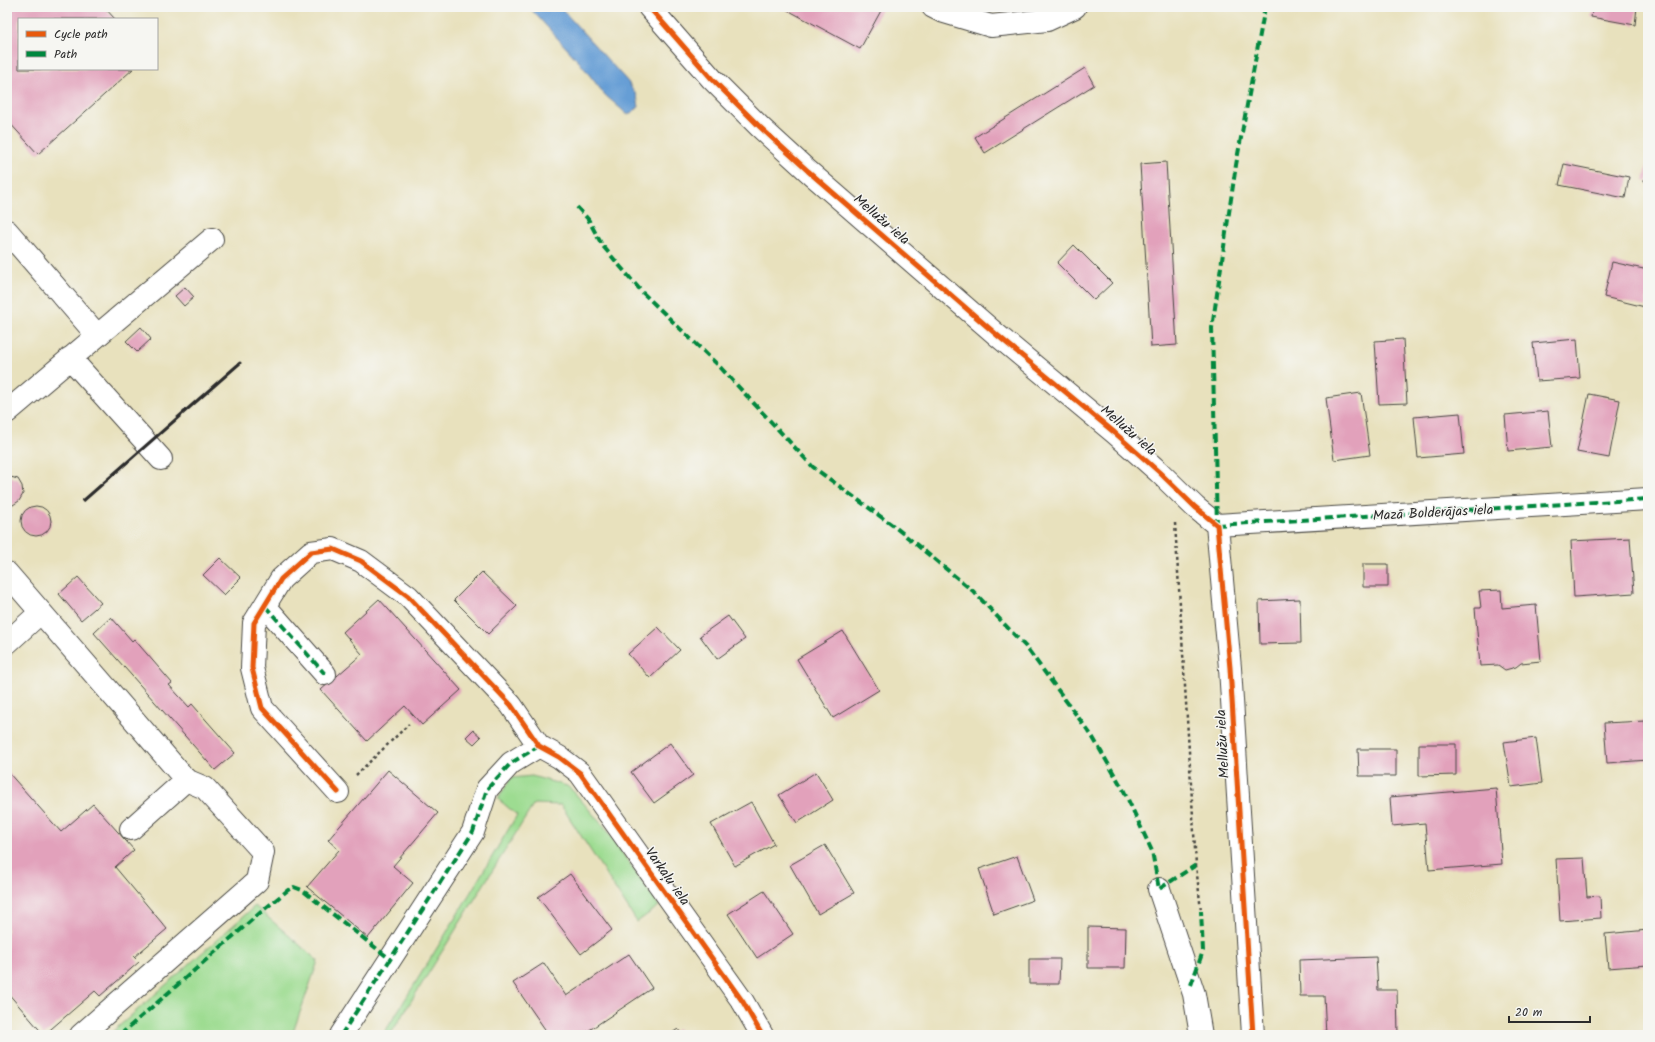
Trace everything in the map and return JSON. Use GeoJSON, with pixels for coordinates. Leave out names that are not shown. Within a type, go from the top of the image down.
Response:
{"type":"FeatureCollection","features":[{"type":"Feature","properties":{"kind":"street","name":"Mellužu iela"},"geometry":{"type":"LineString","coordinates":[[649,7],[712,79],[760,127],[808,171],[997,335],[1116,433],[1217,524],[1230,668],[1253,1035]]}},
{"type":"Feature","properties":{"kind":"street"},"geometry":{"type":"LineString","coordinates":[[933,7],[940,11],[991,26],[1047,20],[1075,7]]}},
{"type":"Feature","properties":{"kind":"street"},"geometry":{"type":"LineString","coordinates":[[7,231],[97,335]]}},
{"type":"Feature","properties":{"kind":"street"},"geometry":{"type":"LineString","coordinates":[[7,412],[212,239]]}},
{"type":"Feature","properties":{"kind":"street"},"geometry":{"type":"LineString","coordinates":[[70,358],[161,459]]}},
{"type":"Feature","properties":{"kind":"street","name":"Mazā Bolderājas iela"},"geometry":{"type":"LineString","coordinates":[[1217,524],[1648,499]]}},
{"type":"Feature","properties":{"kind":"street"},"geometry":{"type":"LineString","coordinates":[[338,792],[262,708],[252,668],[254,623],[281,579],[311,552],[333,549],[361,561],[408,596],[511,705],[539,746],[511,763],[487,789],[473,832],[341,1035]]}},
{"type":"Feature","properties":{"kind":"street"},"geometry":{"type":"LineString","coordinates":[[7,573],[186,780],[205,788],[263,852],[257,881],[81,1035]]}},
{"type":"Feature","properties":{"kind":"street"},"geometry":{"type":"LineString","coordinates":[[265,606],[325,674]]}},
{"type":"Feature","properties":{"kind":"street"},"geometry":{"type":"LineString","coordinates":[[7,643],[41,612]]}},
{"type":"Feature","properties":{"kind":"street","name":"Varkaļu iela"},"geometry":{"type":"LineString","coordinates":[[539,746],[559,757],[580,773],[743,1002],[762,1035]]}},
{"type":"Feature","properties":{"kind":"street"},"geometry":{"type":"LineString","coordinates":[[132,829],[186,780]]}},
{"type":"Feature","properties":{"kind":"street"},"geometry":{"type":"LineString","coordinates":[[1160,889],[1194,994],[1201,1035]]}},
{"type":"Feature","properties":{"kind":"path"},"geometry":{"type":"LineString","coordinates":[[1178,490],[1175,518],[1180,613],[1196,865],[1201,911]]}},
{"type":"Feature","properties":{"kind":"path"},"geometry":{"type":"LineString","coordinates":[[338,792],[409,724]]}},
{"type":"Feature","properties":{"kind":"green space"},"geometry":{"type":"Polygon","coordinates":[[[532,776],[567,786],[574,792],[604,827],[659,906],[637,922],[561,805],[534,804],[390,1035],[383,1035],[517,815],[498,799],[511,778],[532,776]]]}},
{"type":"Feature","properties":{"kind":"green space"},"geometry":{"type":"Polygon","coordinates":[[[255,906],[318,961],[292,1035],[109,1035],[255,906]]]}},
{"type":"Feature","properties":{"kind":"water"},"geometry":{"type":"Polygon","coordinates":[[[529,7],[560,7],[628,82],[637,96],[639,107],[628,115],[605,95],[580,63],[529,7]]]}},
{"type":"Feature","properties":{"kind":"building"},"geometry":{"type":"Polygon","coordinates":[[[7,7],[104,7],[114,18],[18,18],[18,70],[132,70],[38,154],[7,120],[7,7]]]}},
{"type":"Feature","properties":{"kind":"building"},"geometry":{"type":"Polygon","coordinates":[[[782,7],[883,7],[860,49],[782,7]]]}},
{"type":"Feature","properties":{"kind":"building"},"geometry":{"type":"Polygon","coordinates":[[[1593,7],[1637,7],[1635,25],[1591,17],[1593,7]]]}},
{"type":"Feature","properties":{"kind":"building"},"geometry":{"type":"Polygon","coordinates":[[[1085,68],[1094,85],[985,153],[975,137],[1085,68]]]}},
{"type":"Feature","properties":{"kind":"building"},"geometry":{"type":"Polygon","coordinates":[[[1166,162],[1177,345],[1151,347],[1140,164],[1166,162]]]}},
{"type":"Feature","properties":{"kind":"building"},"geometry":{"type":"Polygon","coordinates":[[[1564,164],[1629,177],[1625,198],[1559,185],[1564,164]]]}},
{"type":"Feature","properties":{"kind":"building"},"geometry":{"type":"Polygon","coordinates":[[[1647,165],[1648,166],[1648,182],[1644,181],[1647,165]]]}},
{"type":"Feature","properties":{"kind":"building"},"geometry":{"type":"Polygon","coordinates":[[[1074,245],[1112,283],[1094,300],[1057,263],[1074,245]]]}},
{"type":"Feature","properties":{"kind":"building"},"geometry":{"type":"Polygon","coordinates":[[[1612,262],[1648,270],[1648,294],[1645,307],[1604,297],[1612,262]]]}},
{"type":"Feature","properties":{"kind":"building"},"geometry":{"type":"Polygon","coordinates":[[[185,287],[194,297],[184,306],[175,296],[185,287]]]}},
{"type":"Feature","properties":{"kind":"building"},"geometry":{"type":"Polygon","coordinates":[[[141,327],[151,339],[137,352],[126,341],[141,327]]]}},
{"type":"Feature","properties":{"kind":"building"},"geometry":{"type":"Polygon","coordinates":[[[1403,339],[1407,403],[1379,404],[1375,341],[1403,339]]]}},
{"type":"Feature","properties":{"kind":"building"},"geometry":{"type":"Polygon","coordinates":[[[1577,339],[1580,378],[1537,381],[1533,343],[1577,339]]]}},
{"type":"Feature","properties":{"kind":"building"},"geometry":{"type":"Polygon","coordinates":[[[1361,393],[1370,455],[1334,460],[1326,398],[1361,393]]]}},
{"type":"Feature","properties":{"kind":"building"},"geometry":{"type":"Polygon","coordinates":[[[1589,394],[1620,400],[1609,458],[1577,452],[1589,394]]]}},
{"type":"Feature","properties":{"kind":"building"},"geometry":{"type":"Polygon","coordinates":[[[1548,411],[1552,447],[1508,451],[1505,415],[1548,411]]]}},
{"type":"Feature","properties":{"kind":"building"},"geometry":{"type":"Polygon","coordinates":[[[1460,413],[1464,454],[1418,458],[1414,417],[1460,413]]]}},
{"type":"Feature","properties":{"kind":"building"},"geometry":{"type":"Polygon","coordinates":[[[7,476],[18,479],[22,486],[23,494],[19,501],[13,505],[7,506],[7,476]]]}},
{"type":"Feature","properties":{"kind":"building"},"geometry":{"type":"Polygon","coordinates":[[[36,506],[47,510],[51,521],[47,532],[36,536],[25,532],[21,521],[25,510],[36,506]]]}},
{"type":"Feature","properties":{"kind":"building"},"geometry":{"type":"Polygon","coordinates":[[[1630,538],[1634,593],[1574,597],[1571,541],[1630,538]]]}},
{"type":"Feature","properties":{"kind":"building"},"geometry":{"type":"Polygon","coordinates":[[[220,558],[241,578],[224,595],[203,575],[220,558]]]}},
{"type":"Feature","properties":{"kind":"building"},"geometry":{"type":"Polygon","coordinates":[[[1363,564],[1388,564],[1388,587],[1363,587],[1363,564]]]}},
{"type":"Feature","properties":{"kind":"building"},"geometry":{"type":"Polygon","coordinates":[[[482,572],[517,606],[488,634],[454,600],[482,572]]]}},
{"type":"Feature","properties":{"kind":"building"},"geometry":{"type":"Polygon","coordinates":[[[78,577],[101,603],[81,620],[59,594],[78,577]]]}},
{"type":"Feature","properties":{"kind":"building"},"geometry":{"type":"Polygon","coordinates":[[[1501,590],[1502,608],[1536,605],[1541,661],[1521,663],[1516,667],[1505,670],[1498,665],[1480,666],[1475,608],[1481,608],[1479,591],[1501,590]]]}},
{"type":"Feature","properties":{"kind":"building"},"geometry":{"type":"Polygon","coordinates":[[[379,599],[461,690],[422,725],[405,706],[367,741],[321,690],[362,654],[343,632],[379,599]]]}},
{"type":"Feature","properties":{"kind":"building"},"geometry":{"type":"Polygon","coordinates":[[[1300,599],[1301,643],[1260,644],[1259,601],[1300,599]]]}},
{"type":"Feature","properties":{"kind":"building"},"geometry":{"type":"Polygon","coordinates":[[[728,616],[745,639],[717,659],[700,636],[728,616]]]}},
{"type":"Feature","properties":{"kind":"building"},"geometry":{"type":"Polygon","coordinates":[[[111,617],[132,641],[134,639],[172,683],[169,685],[189,707],[192,704],[235,753],[215,770],[94,633],[111,617]]]}},
{"type":"Feature","properties":{"kind":"building"},"geometry":{"type":"Polygon","coordinates":[[[658,627],[680,650],[650,678],[628,654],[658,627]]]}},
{"type":"Feature","properties":{"kind":"building"},"geometry":{"type":"Polygon","coordinates":[[[843,631],[879,690],[833,718],[797,659],[843,631]]]}},
{"type":"Feature","properties":{"kind":"building"},"geometry":{"type":"Polygon","coordinates":[[[1645,721],[1648,760],[1607,763],[1604,723],[1645,721]]]}},
{"type":"Feature","properties":{"kind":"building"},"geometry":{"type":"Polygon","coordinates":[[[473,730],[481,737],[474,744],[466,737],[473,730]]]}},
{"type":"Feature","properties":{"kind":"building"},"geometry":{"type":"Polygon","coordinates":[[[1536,738],[1542,783],[1511,787],[1504,742],[1536,738]]]}},
{"type":"Feature","properties":{"kind":"building"},"geometry":{"type":"Polygon","coordinates":[[[670,743],[693,775],[654,803],[631,772],[670,743]]]}},
{"type":"Feature","properties":{"kind":"building"},"geometry":{"type":"Polygon","coordinates":[[[1419,744],[1456,744],[1456,775],[1419,776],[1419,744]]]}},
{"type":"Feature","properties":{"kind":"building"},"geometry":{"type":"Polygon","coordinates":[[[1358,749],[1396,749],[1396,776],[1359,776],[1358,749]]]}},
{"type":"Feature","properties":{"kind":"building"},"geometry":{"type":"Polygon","coordinates":[[[388,770],[438,813],[393,866],[413,883],[368,938],[307,887],[339,850],[328,840],[388,770]]]}},
{"type":"Feature","properties":{"kind":"building"},"geometry":{"type":"Polygon","coordinates":[[[7,771],[61,832],[93,804],[134,850],[115,867],[167,929],[134,957],[139,962],[100,996],[95,991],[44,1035],[7,992],[7,771]]]}},
{"type":"Feature","properties":{"kind":"building"},"geometry":{"type":"Polygon","coordinates":[[[816,772],[833,800],[797,823],[779,795],[816,772]]]}},
{"type":"Feature","properties":{"kind":"building"},"geometry":{"type":"Polygon","coordinates":[[[1496,788],[1502,864],[1429,870],[1425,823],[1392,826],[1390,797],[1496,788]]]}},
{"type":"Feature","properties":{"kind":"building"},"geometry":{"type":"Polygon","coordinates":[[[751,802],[774,844],[735,866],[711,824],[751,802]]]}},
{"type":"Feature","properties":{"kind":"building"},"geometry":{"type":"Polygon","coordinates":[[[825,845],[854,893],[818,914],[790,865],[825,845]]]}},
{"type":"Feature","properties":{"kind":"building"},"geometry":{"type":"Polygon","coordinates":[[[1017,856],[1033,900],[994,914],[979,869],[1017,856]]]}},
{"type":"Feature","properties":{"kind":"building"},"geometry":{"type":"Polygon","coordinates":[[[1584,858],[1587,897],[1600,896],[1601,918],[1560,921],[1556,859],[1584,858]]]}},
{"type":"Feature","properties":{"kind":"building"},"geometry":{"type":"Polygon","coordinates":[[[570,874],[612,930],[581,954],[538,897],[570,874]]]}},
{"type":"Feature","properties":{"kind":"building"},"geometry":{"type":"Polygon","coordinates":[[[764,891],[793,934],[757,958],[728,914],[764,891]]]}},
{"type":"Feature","properties":{"kind":"building"},"geometry":{"type":"Polygon","coordinates":[[[1088,927],[1126,928],[1125,968],[1088,968],[1088,927]]]}},
{"type":"Feature","properties":{"kind":"building"},"geometry":{"type":"Polygon","coordinates":[[[1648,930],[1648,965],[1608,968],[1605,934],[1648,930]]]}},
{"type":"Feature","properties":{"kind":"building"},"geometry":{"type":"Polygon","coordinates":[[[629,954],[652,988],[582,1035],[549,1035],[513,983],[544,963],[566,996],[629,954]]]}},
{"type":"Feature","properties":{"kind":"building"},"geometry":{"type":"Polygon","coordinates":[[[1376,957],[1378,990],[1397,990],[1398,1035],[1326,1035],[1324,996],[1300,996],[1299,960],[1376,957]]]}},
{"type":"Feature","properties":{"kind":"building"},"geometry":{"type":"Polygon","coordinates":[[[1029,959],[1060,959],[1059,984],[1029,984],[1029,959]]]}},
{"type":"Feature","properties":{"kind":"building"},"geometry":{"type":"Polygon","coordinates":[[[678,1029],[682,1035],[669,1035],[678,1029]]]}},
{"type":"Feature","properties":{"kind":"railway"},"geometry":{"type":"LineString","coordinates":[[83,501],[240,363]]}},
{"type":"Feature","properties":{"kind":"marked path"},"geometry":{"type":"LineString","coordinates":[[1217,526],[1212,328],[1236,165],[1265,7]]}},
{"type":"Feature","properties":{"kind":"marked path"},"geometry":{"type":"LineString","coordinates":[[577,207],[588,219],[602,245],[642,292],[721,368],[813,467],[895,527],[973,591],[1026,647],[1092,736],[1124,791],[1152,851],[1159,889],[1196,865]]}},
{"type":"Feature","properties":{"kind":"marked path"},"geometry":{"type":"LineString","coordinates":[[1217,525],[1648,499]]}},
{"type":"Feature","properties":{"kind":"marked path"},"geometry":{"type":"LineString","coordinates":[[265,606],[325,674]]}},
{"type":"Feature","properties":{"kind":"marked path"},"geometry":{"type":"LineString","coordinates":[[341,1035],[473,832],[487,789],[511,763],[539,746]]}},
{"type":"Feature","properties":{"kind":"marked path"},"geometry":{"type":"LineString","coordinates":[[120,1035],[261,912],[288,890],[294,887],[302,890],[390,959]]}},
{"type":"Feature","properties":{"kind":"marked path"},"geometry":{"type":"LineString","coordinates":[[1191,985],[1203,951],[1201,911]]}},
{"type":"Feature","properties":{"kind":"cycle path"},"geometry":{"type":"LineString","coordinates":[[649,7],[712,79],[760,127],[808,171],[997,335],[1115,433],[1159,472],[1195,507],[1217,525],[1230,668],[1253,1035]]}},
{"type":"Feature","properties":{"kind":"cycle path"},"geometry":{"type":"LineString","coordinates":[[338,792],[262,708],[252,668],[254,623],[281,579],[311,552],[333,549],[361,561],[408,596],[511,705],[539,746],[559,757],[580,773],[743,1002],[762,1035]]}}]}
